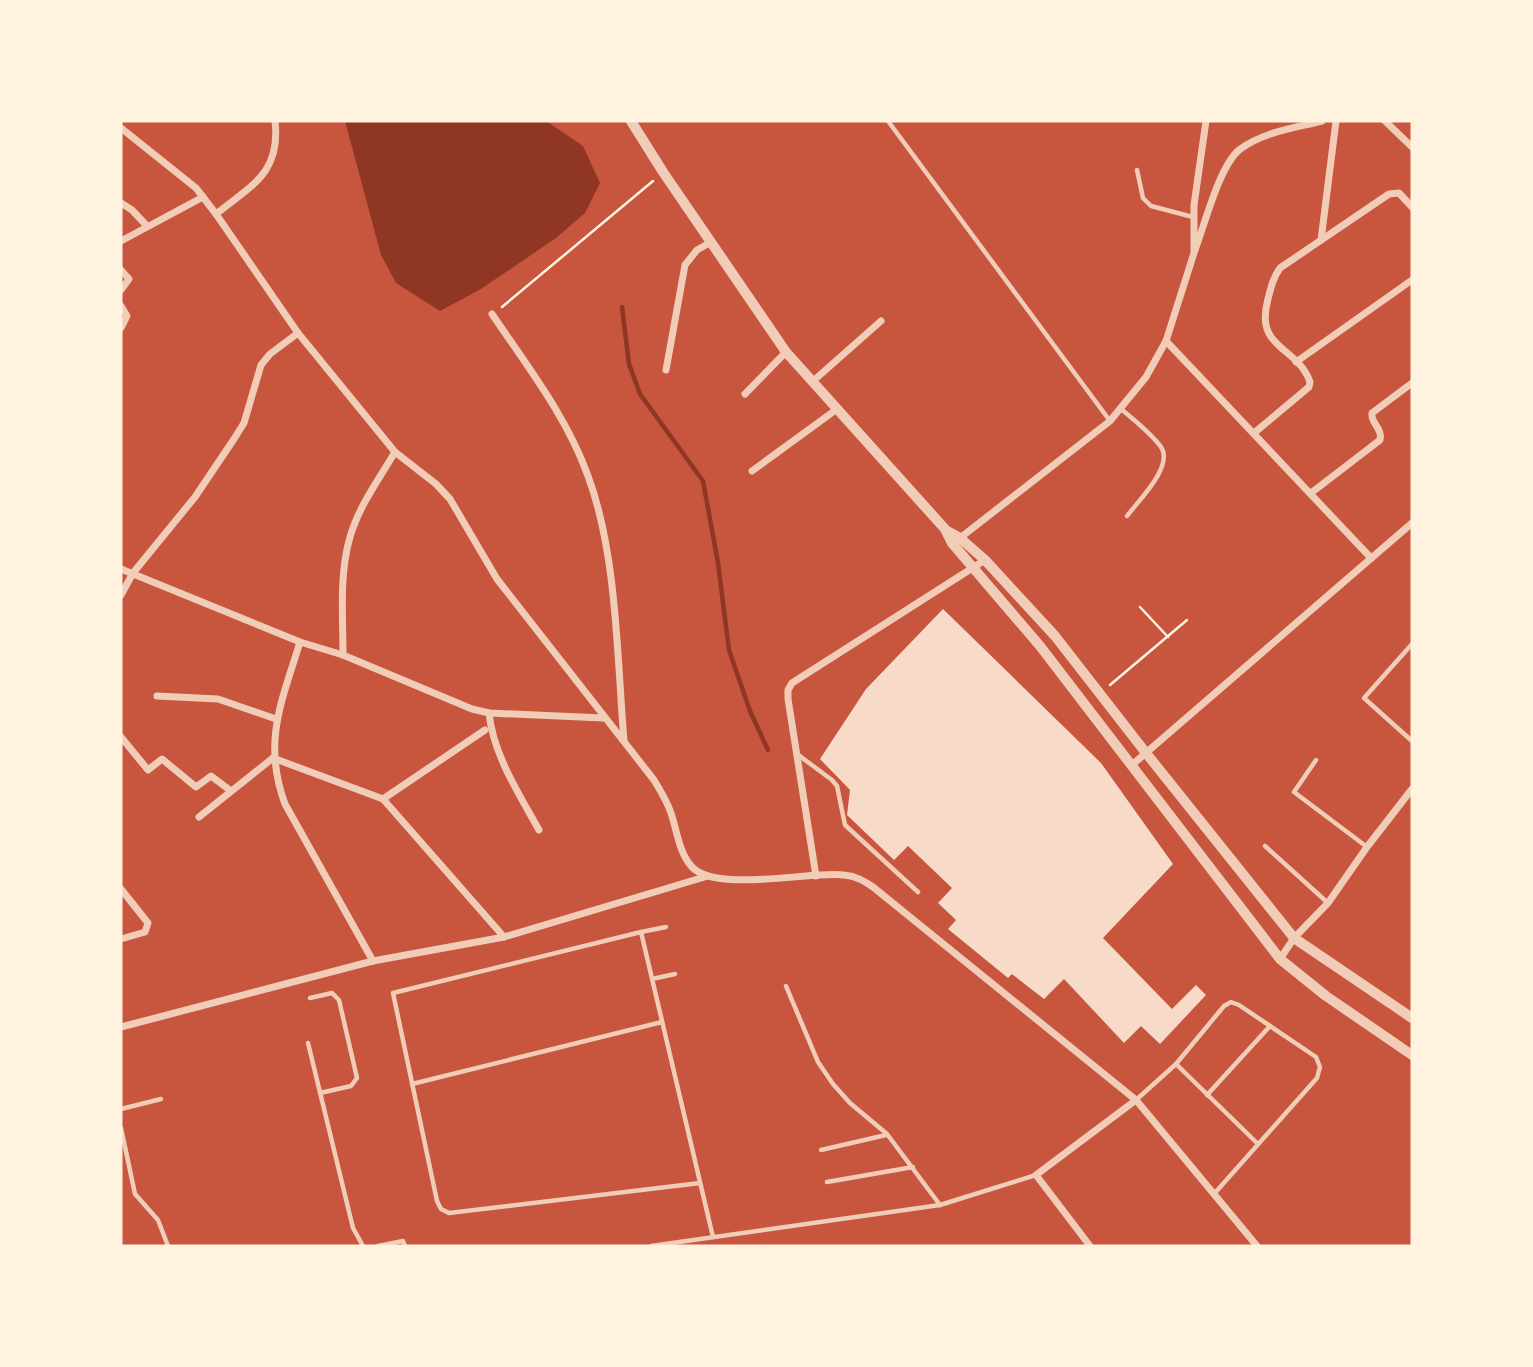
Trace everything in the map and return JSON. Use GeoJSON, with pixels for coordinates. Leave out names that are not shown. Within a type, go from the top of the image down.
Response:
{"type":"FeatureCollection","features":[{"type":"Feature","properties":{"kind":"street"},"geometry":{"type":"LineString","coordinates":[[216,214],[258,180],[270,166],[276,145],[275,121]]}},
{"type":"Feature","properties":{"kind":"street"},"geometry":{"type":"LineString","coordinates":[[631,121],[786,352],[945,530],[952,543],[1040,646],[1280,959],[1326,996],[1408,1052],[1412,1040]]}},
{"type":"Feature","properties":{"kind":"street"},"geometry":{"type":"LineString","coordinates":[[1194,253],[1193,217],[1206,121]]}},
{"type":"Feature","properties":{"kind":"street"},"geometry":{"type":"LineString","coordinates":[[960,538],[1110,421],[1146,377],[1166,341],[1194,253],[1229,161],[1240,150],[1268,135],[1322,121]]}},
{"type":"Feature","properties":{"kind":"street"},"geometry":{"type":"LineString","coordinates":[[1321,240],[1336,121]]}},
{"type":"Feature","properties":{"kind":"street"},"geometry":{"type":"LineString","coordinates":[[1385,121],[1412,147]]}},
{"type":"Feature","properties":{"kind":"street"},"geometry":{"type":"LineString","coordinates":[[121,128],[176,170],[203,197],[298,333],[396,452],[436,484],[450,499],[497,579],[603,718],[624,741],[662,794],[687,861],[695,870],[708,876],[758,880],[843,874],[859,877],[1136,1100],[1257,1246]]}},
{"type":"Feature","properties":{"kind":"street"},"geometry":{"type":"LineString","coordinates":[[1254,433],[1309,387],[1309,377],[1268,333],[1264,322],[1273,279],[1280,268],[1388,194],[1393,192],[1403,196],[1412,207]]}},
{"type":"Feature","properties":{"kind":"street"},"geometry":{"type":"LineString","coordinates":[[121,241],[203,197]]}},
{"type":"Feature","properties":{"kind":"street"},"geometry":{"type":"LineString","coordinates":[[121,203],[147,226]]}},
{"type":"Feature","properties":{"kind":"street"},"geometry":{"type":"LineString","coordinates":[[666,370],[685,265],[697,250],[711,243]]}},
{"type":"Feature","properties":{"kind":"street"},"geometry":{"type":"LineString","coordinates":[[121,270],[129,279],[121,290]]}},
{"type":"Feature","properties":{"kind":"street"},"geometry":{"type":"LineString","coordinates":[[1296,362],[1412,280]]}},
{"type":"Feature","properties":{"kind":"street"},"geometry":{"type":"LineString","coordinates":[[121,306],[127,316],[121,328]]}},
{"type":"Feature","properties":{"kind":"street"},"geometry":{"type":"LineString","coordinates":[[492,314],[543,388],[571,436],[588,475],[602,522],[610,575],[624,741]]}},
{"type":"Feature","properties":{"kind":"street"},"geometry":{"type":"LineString","coordinates":[[812,382],[880,321]]}},
{"type":"Feature","properties":{"kind":"street"},"geometry":{"type":"LineString","coordinates":[[121,595],[133,573],[195,497],[244,423],[261,365],[270,354],[298,333]]}},
{"type":"Feature","properties":{"kind":"street"},"geometry":{"type":"LineString","coordinates":[[1166,341],[1371,558]]}},
{"type":"Feature","properties":{"kind":"street"},"geometry":{"type":"LineString","coordinates":[[745,394],[786,352]]}},
{"type":"Feature","properties":{"kind":"street"},"geometry":{"type":"LineString","coordinates":[[1311,493],[1380,440],[1380,430],[1372,413],[1412,383]]}},
{"type":"Feature","properties":{"kind":"street"},"geometry":{"type":"LineString","coordinates":[[752,471],[837,409]]}},
{"type":"Feature","properties":{"kind":"street"},"geometry":{"type":"LineString","coordinates":[[343,655],[343,572],[350,537],[362,507],[396,452]]}},
{"type":"Feature","properties":{"kind":"street"},"geometry":{"type":"LineString","coordinates":[[1132,765],[1412,523]]}},
{"type":"Feature","properties":{"kind":"street"},"geometry":{"type":"LineString","coordinates":[[945,530],[960,538],[985,561],[1042,620],[1294,938],[1412,1018]]}},
{"type":"Feature","properties":{"kind":"street"},"geometry":{"type":"LineString","coordinates":[[816,876],[788,699],[792,682],[985,561]]}},
{"type":"Feature","properties":{"kind":"street"},"geometry":{"type":"LineString","coordinates":[[121,569],[300,642],[343,655],[472,709],[489,713],[603,718]]}},
{"type":"Feature","properties":{"kind":"street"},"geometry":{"type":"LineString","coordinates":[[300,642],[276,719],[273,758],[278,785],[285,804],[373,961]]}},
{"type":"Feature","properties":{"kind":"street"},"geometry":{"type":"LineString","coordinates":[[157,696],[218,699],[276,719]]}},
{"type":"Feature","properties":{"kind":"street"},"geometry":{"type":"LineString","coordinates":[[489,713],[490,728],[539,830]]}},
{"type":"Feature","properties":{"kind":"street"},"geometry":{"type":"LineString","coordinates":[[383,799],[485,730]]}},
{"type":"Feature","properties":{"kind":"street"},"geometry":{"type":"LineString","coordinates":[[121,737],[148,770],[162,759],[196,787],[211,776],[231,792]]}},
{"type":"Feature","properties":{"kind":"street"},"geometry":{"type":"LineString","coordinates":[[199,817],[273,758]]}},
{"type":"Feature","properties":{"kind":"street"},"geometry":{"type":"LineString","coordinates":[[273,758],[383,799],[504,937]]}},
{"type":"Feature","properties":{"kind":"street"},"geometry":{"type":"LineString","coordinates":[[1280,959],[1294,938],[1328,903],[1367,846],[1412,789]]}},
{"type":"Feature","properties":{"kind":"street"},"geometry":{"type":"LineString","coordinates":[[121,1027],[373,961],[504,937],[708,876]]}},
{"type":"Feature","properties":{"kind":"street"},"geometry":{"type":"LineString","coordinates":[[121,889],[146,919],[148,928],[145,932],[121,939]]}},
{"type":"Feature","properties":{"kind":"street"},"geometry":{"type":"LineString","coordinates":[[1090,1246],[1036,1175],[1136,1100]]}},
{"type":"Feature","properties":{"kind":"lane"},"geometry":{"type":"LineString","coordinates":[[888,121],[1110,421]]}},
{"type":"Feature","properties":{"kind":"lane"},"geometry":{"type":"LineString","coordinates":[[1137,170],[1143,198],[1151,206],[1193,217]]}},
{"type":"Feature","properties":{"kind":"lane"},"geometry":{"type":"LineString","coordinates":[[1121,409],[1161,447],[1165,457],[1163,468],[1127,516]]}},
{"type":"Feature","properties":{"kind":"lane"},"geometry":{"type":"LineString","coordinates":[[1412,643],[1364,698],[1412,741]]}},
{"type":"Feature","properties":{"kind":"lane"},"geometry":{"type":"LineString","coordinates":[[796,753],[837,786],[845,825],[918,892]]}},
{"type":"Feature","properties":{"kind":"lane"},"geometry":{"type":"LineString","coordinates":[[1315,760],[1294,792],[1367,846]]}},
{"type":"Feature","properties":{"kind":"lane"},"geometry":{"type":"LineString","coordinates":[[1265,846],[1328,903]]}},
{"type":"Feature","properties":{"kind":"lane"},"geometry":{"type":"LineString","coordinates":[[666,927],[393,993],[437,1201],[441,1209],[449,1213],[700,1183]]}},
{"type":"Feature","properties":{"kind":"lane"},"geometry":{"type":"LineString","coordinates":[[641,932],[713,1237]]}},
{"type":"Feature","properties":{"kind":"lane"},"geometry":{"type":"LineString","coordinates":[[652,979],[675,974]]}},
{"type":"Feature","properties":{"kind":"lane"},"geometry":{"type":"LineString","coordinates":[[786,986],[818,1062],[833,1084],[850,1103],[887,1135],[914,1167],[940,1205]]}},
{"type":"Feature","properties":{"kind":"lane"},"geometry":{"type":"LineString","coordinates":[[310,998],[332,993],[339,1000],[357,1079],[351,1086],[320,1093]]}},
{"type":"Feature","properties":{"kind":"lane"},"geometry":{"type":"LineString","coordinates":[[1136,1100],[1176,1064],[1224,1006],[1231,1002],[1316,1057],[1320,1067],[1317,1078],[1214,1194]]}},
{"type":"Feature","properties":{"kind":"lane"},"geometry":{"type":"LineString","coordinates":[[412,1084],[662,1021]]}},
{"type":"Feature","properties":{"kind":"lane"},"geometry":{"type":"LineString","coordinates":[[1207,1095],[1270,1026]]}},
{"type":"Feature","properties":{"kind":"lane"},"geometry":{"type":"LineString","coordinates":[[308,1043],[353,1228],[363,1246]]}},
{"type":"Feature","properties":{"kind":"lane"},"geometry":{"type":"LineString","coordinates":[[1176,1064],[1258,1144]]}},
{"type":"Feature","properties":{"kind":"lane"},"geometry":{"type":"LineString","coordinates":[[121,1109],[161,1099]]}},
{"type":"Feature","properties":{"kind":"lane"},"geometry":{"type":"LineString","coordinates":[[121,1128],[135,1194],[158,1220],[168,1246]]}},
{"type":"Feature","properties":{"kind":"lane"},"geometry":{"type":"LineString","coordinates":[[821,1150],[887,1135]]}},
{"type":"Feature","properties":{"kind":"lane"},"geometry":{"type":"LineString","coordinates":[[827,1182],[914,1167]]}},
{"type":"Feature","properties":{"kind":"lane"},"geometry":{"type":"LineString","coordinates":[[651,1246],[940,1205],[1036,1175]]}},
{"type":"Feature","properties":{"kind":"lane"},"geometry":{"type":"LineString","coordinates":[[378,1246],[403,1241],[405,1246]]}},
{"type":"Feature","properties":{"kind":"path"},"geometry":{"type":"LineString","coordinates":[[492,314],[663,172]]}},
{"type":"Feature","properties":{"kind":"path"},"geometry":{"type":"LineString","coordinates":[[1140,607],[1168,637]]}},
{"type":"Feature","properties":{"kind":"path"},"geometry":{"type":"LineString","coordinates":[[1100,694],[1187,620]]}},
{"type":"Feature","properties":{"kind":"shaded area"},"geometry":{"type":"Polygon","coordinates":[[[345,121],[546,121],[583,146],[600,183],[585,213],[556,238],[481,289],[440,311],[396,283],[381,255],[345,121]]]}},
{"type":"Feature","properties":{"kind":"building"},"geometry":{"type":"Polygon","coordinates":[[[943,609],[1101,763],[1173,864],[1103,938],[1172,1009],[1196,985],[1206,995],[1160,1044],[1141,1026],[1124,1043],[1064,979],[1044,999],[1012,974],[1008,978],[948,929],[956,920],[938,903],[952,888],[908,846],[894,860],[847,815],[850,790],[820,759],[866,689],[943,609]]]}},
{"type":"Feature","properties":{"kind":"waterway"},"geometry":{"type":"LineString","coordinates":[[622,307],[629,364],[640,394],[703,481],[718,563],[729,650],[750,711],[768,750]]}}]}
